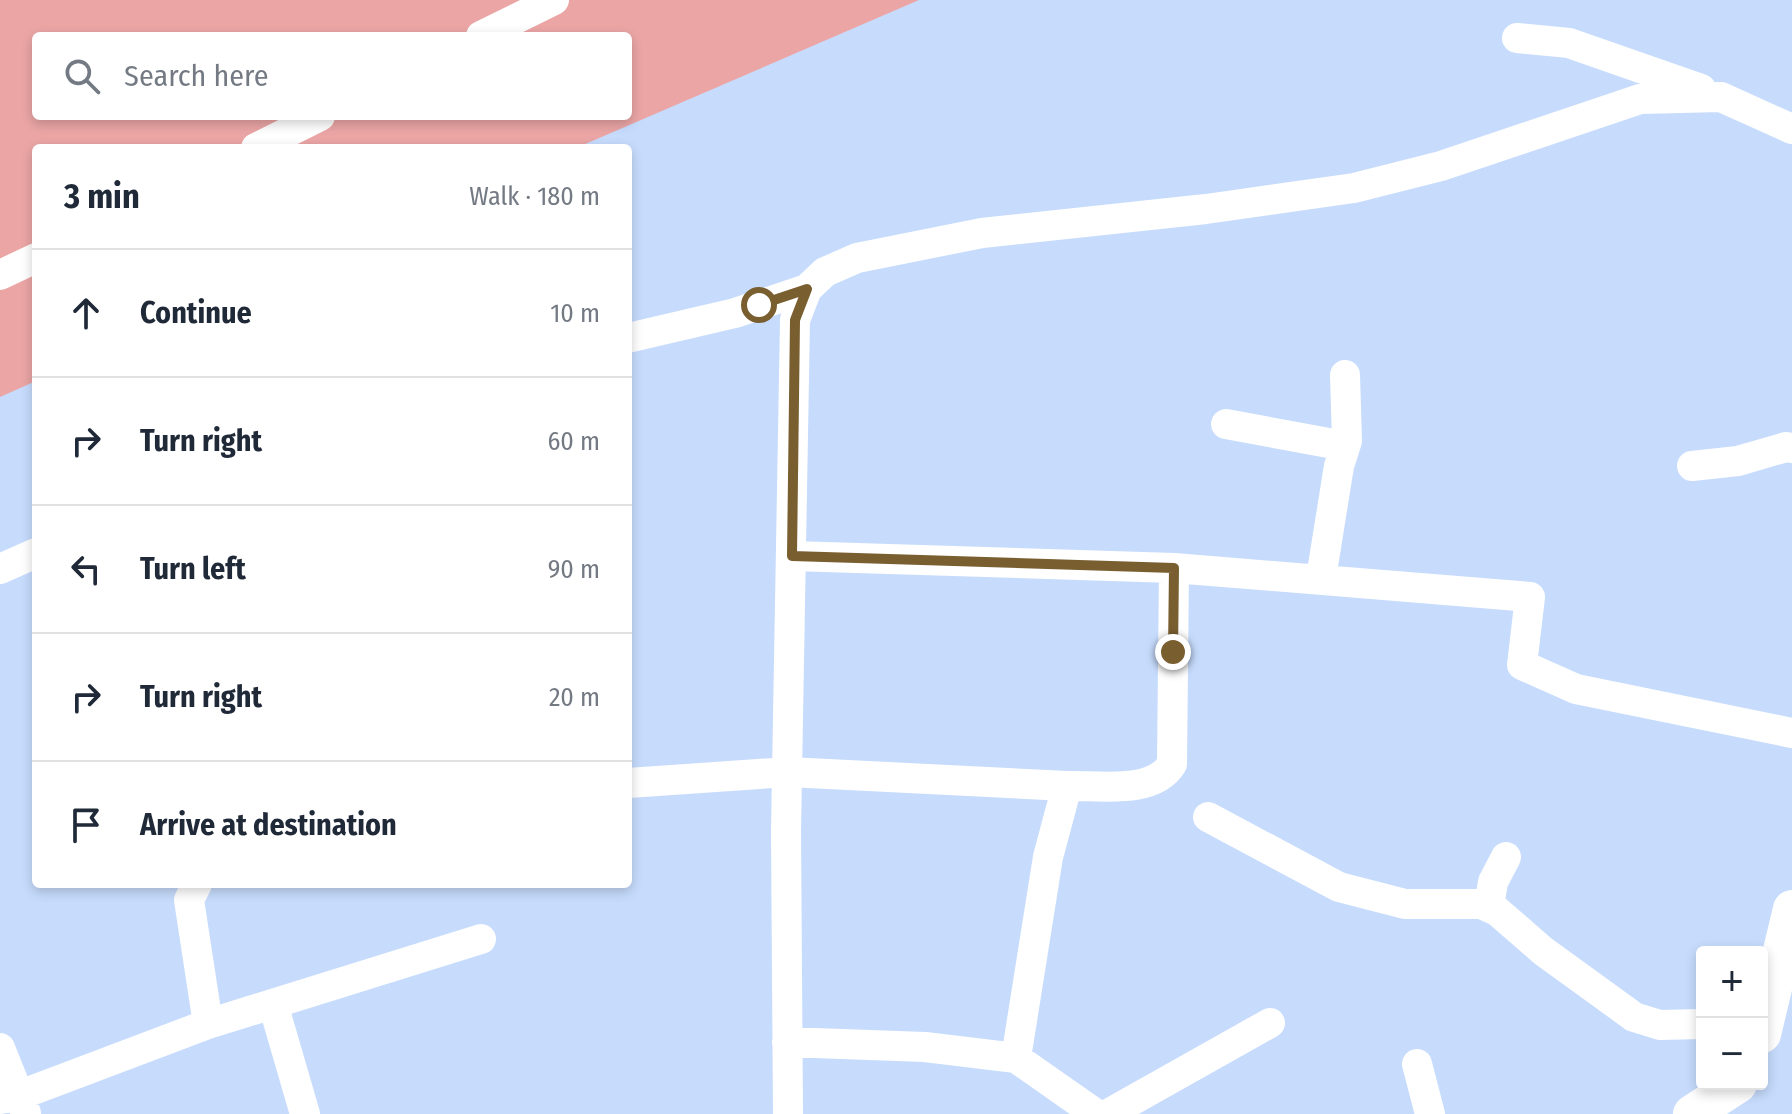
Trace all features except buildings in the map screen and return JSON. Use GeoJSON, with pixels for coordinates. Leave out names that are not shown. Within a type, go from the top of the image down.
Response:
{"type":"FeatureCollection","features":[{"type":"Feature","properties":{"kind":"street"},"geometry":{"type":"LineString","coordinates":[[489,32],[554,0]]}},
{"type":"Feature","properties":{"kind":"street"},"geometry":{"type":"LineString","coordinates":[[1517,38],[1569,43],[1721,97],[1792,129]]}},
{"type":"Feature","properties":{"kind":"street"},"geometry":{"type":"LineString","coordinates":[[632,337],[735,313],[807,289],[825,272],[857,258],[982,233],[1206,209],[1354,188],[1441,166],[1640,99],[1721,97]]}},
{"type":"Feature","properties":{"kind":"street"},"geometry":{"type":"LineString","coordinates":[[264,144],[312,120]]}},
{"type":"Feature","properties":{"kind":"street"},"geometry":{"type":"LineString","coordinates":[[0,275],[32,260]]}},
{"type":"Feature","properties":{"kind":"street"},"geometry":{"type":"LineString","coordinates":[[788,1114],[788,772],[795,320],[807,289]]}},
{"type":"Feature","properties":{"kind":"street"},"geometry":{"type":"LineString","coordinates":[[1321,578],[1345,446],[1345,375]]}},
{"type":"Feature","properties":{"kind":"street"},"geometry":{"type":"LineString","coordinates":[[1226,424],[1345,446]]}},
{"type":"Feature","properties":{"kind":"street"},"geometry":{"type":"LineString","coordinates":[[1692,466],[1738,461],[1792,448]]}},
{"type":"Feature","properties":{"kind":"street"},"geometry":{"type":"LineString","coordinates":[[0,569],[32,555]]}},
{"type":"Feature","properties":{"kind":"street"},"geometry":{"type":"LineString","coordinates":[[792,556],[1174,568],[1530,597],[1522,665],[1576,689],[1792,733]]}},
{"type":"Feature","properties":{"kind":"street"},"geometry":{"type":"LineString","coordinates":[[632,783],[788,772],[1067,786],[1146,784],[1164,778],[1172,764],[1174,568]]}},
{"type":"Feature","properties":{"kind":"street"},"geometry":{"type":"LineString","coordinates":[[1016,1058],[1048,857],[1067,786]]}},
{"type":"Feature","properties":{"kind":"street"},"geometry":{"type":"LineString","coordinates":[[1208,817],[1339,887],[1405,904],[1481,904],[1489,907],[1634,1017],[1660,1025],[1696,1024]]}},
{"type":"Feature","properties":{"kind":"street"},"geometry":{"type":"LineString","coordinates":[[1489,907],[1493,882],[1506,857]]}},
{"type":"Feature","properties":{"kind":"street"},"geometry":{"type":"LineString","coordinates":[[195,888],[189,900],[208,1024]]}},
{"type":"Feature","properties":{"kind":"street"},"geometry":{"type":"LineString","coordinates":[[1768,1002],[1792,909]]}},
{"type":"Feature","properties":{"kind":"street"},"geometry":{"type":"LineString","coordinates":[[0,1048],[16,1103],[208,1024],[481,939]]}},
{"type":"Feature","properties":{"kind":"street"},"geometry":{"type":"LineString","coordinates":[[273,1004],[305,1114]]}},
{"type":"Feature","properties":{"kind":"street"},"geometry":{"type":"LineString","coordinates":[[1108,1114],[1270,1023]]}},
{"type":"Feature","properties":{"kind":"street"},"geometry":{"type":"LineString","coordinates":[[787,1042],[925,1047],[1016,1058],[1096,1114]]}},
{"type":"Feature","properties":{"kind":"street"},"geometry":{"type":"LineString","coordinates":[[1417,1064],[1430,1114]]}},
{"type":"Feature","properties":{"kind":"street"},"geometry":{"type":"LineString","coordinates":[[1692,1114],[1729,1090]]}},
{"type":"Feature","properties":{"kind":"shaded area"},"geometry":{"type":"Polygon","coordinates":[[[0,0],[919,0],[585,144],[32,144],[32,383],[0,397],[0,0]]]}},
{"type":"Feature","properties":{"kind":"route"},"geometry":{"type":"LineString","coordinates":[[759,305],[807,289],[795,320],[792,556],[1174,568],[1173,652]]}}]}
